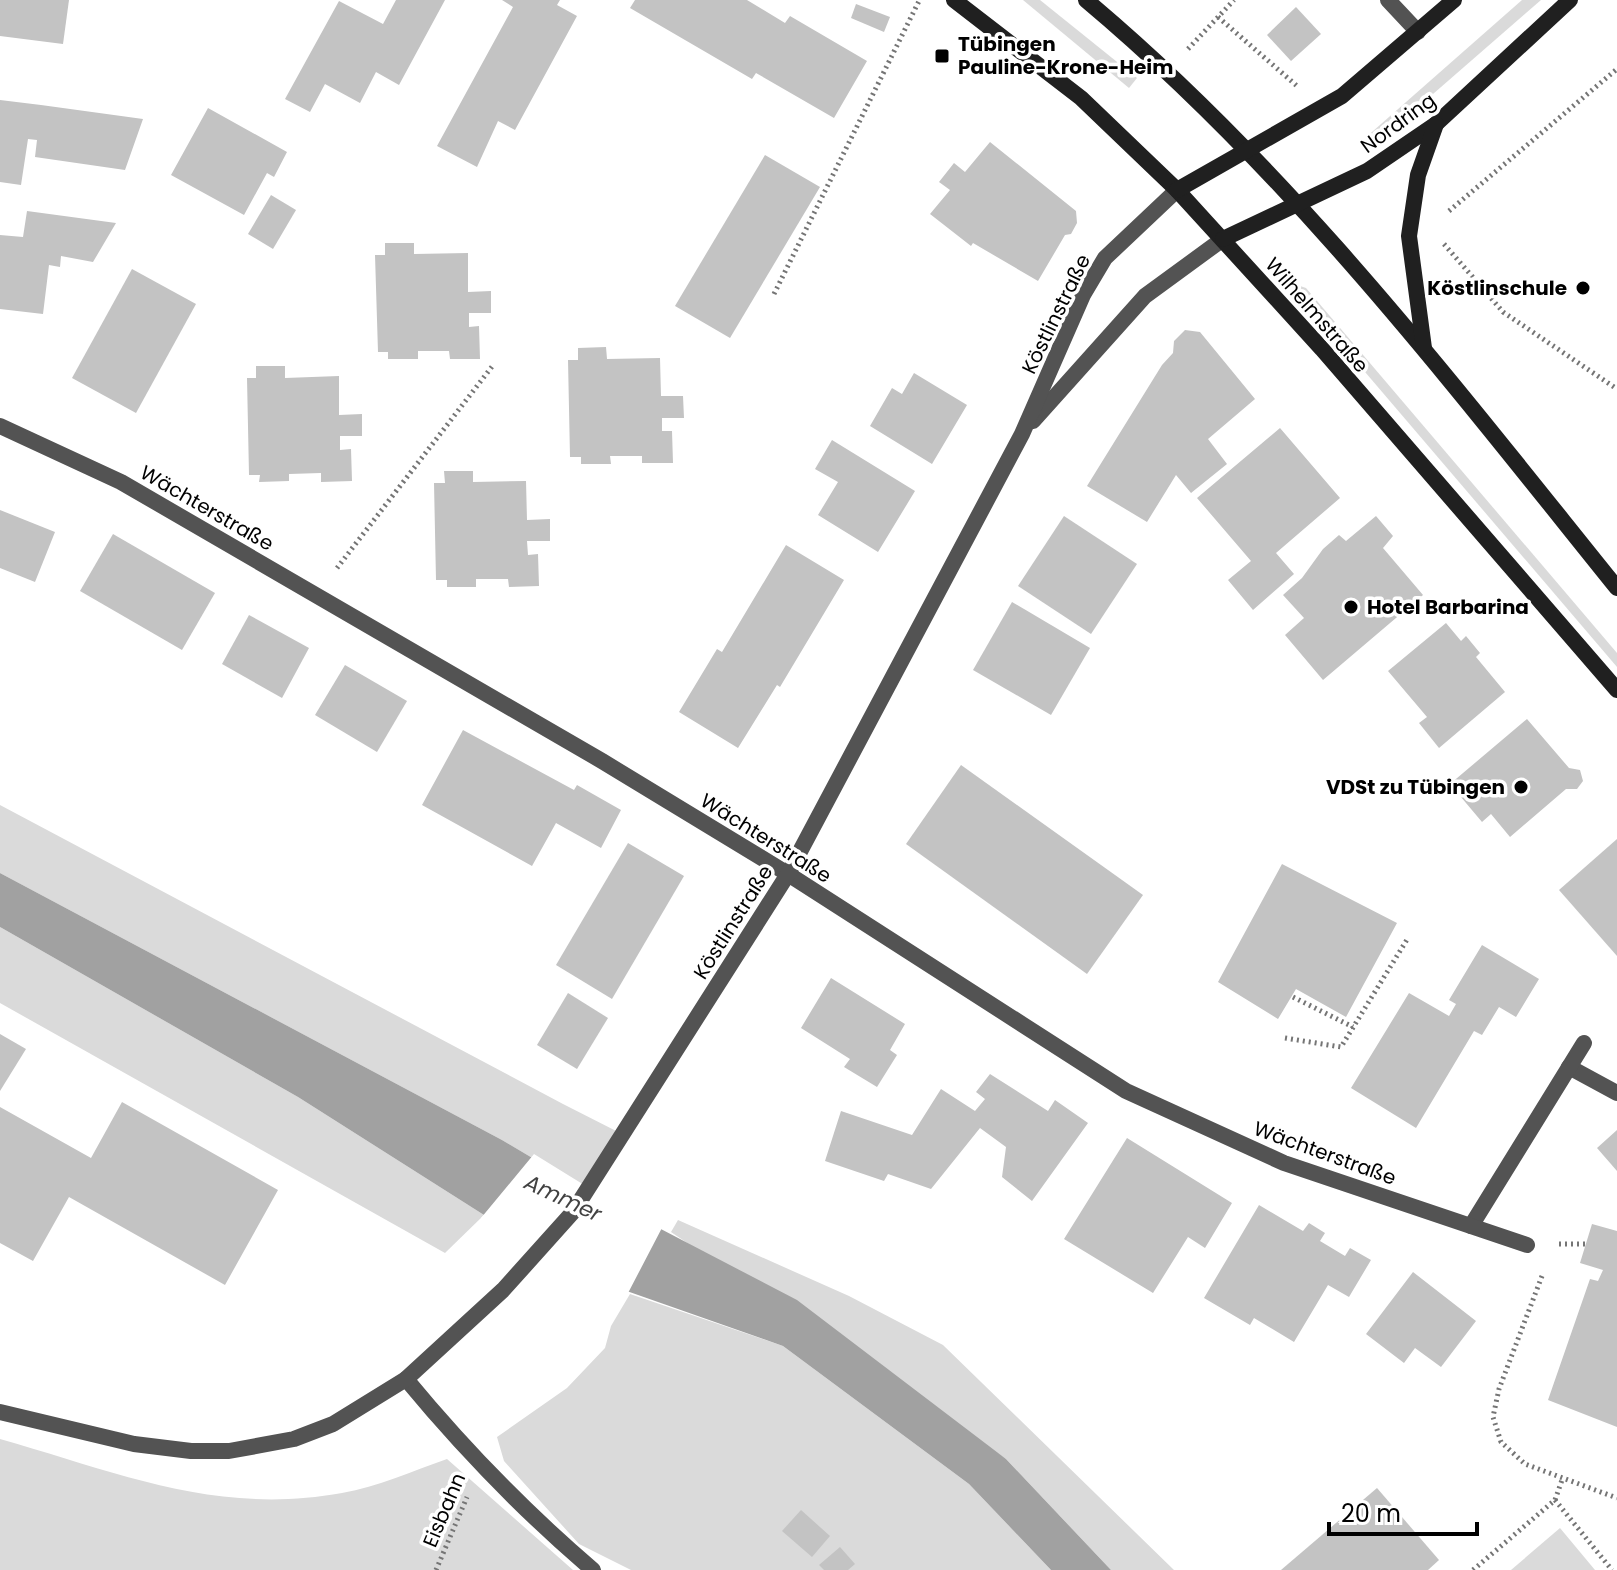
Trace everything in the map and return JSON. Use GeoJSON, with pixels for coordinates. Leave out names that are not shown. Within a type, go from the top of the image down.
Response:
{"type":"FeatureCollection","features":[{"type":"Feature","properties":{"kind":"main road","name":"Wilhelmstraße"},"geometry":{"type":"LineString","coordinates":[[954,0],[1081,98],[1177,190],[1617,690]]}},
{"type":"Feature","properties":{"kind":"main road"},"geometry":{"type":"LineString","coordinates":[[1086,0],[1168,69],[1299,203],[1425,349],[1617,588]]}},
{"type":"Feature","properties":{"kind":"main road"},"geometry":{"type":"LineString","coordinates":[[1177,190],[1342,96],[1454,0]]}},
{"type":"Feature","properties":{"kind":"main road","name":"Nordring"},"geometry":{"type":"LineString","coordinates":[[1223,239],[1367,171],[1436,124],[1570,0]]}},
{"type":"Feature","properties":{"kind":"main road"},"geometry":{"type":"LineString","coordinates":[[1425,349],[1409,236],[1418,175],[1436,124]]}},
{"type":"Feature","properties":{"kind":"street"},"geometry":{"type":"LineString","coordinates":[[1388,0],[1418,32]]}},
{"type":"Feature","properties":{"kind":"street","name":"Köstlinstraße"},"geometry":{"type":"LineString","coordinates":[[0,1412],[134,1444],[191,1451],[229,1451],[294,1439],[333,1424],[406,1379],[503,1290],[573,1212],[788,874],[1022,434],[1083,295],[1105,258],[1177,190]]}},
{"type":"Feature","properties":{"kind":"street","name":"Köstlinstraße"},"geometry":{"type":"LineString","coordinates":[[1022,434],[1145,296],[1223,239]]}},
{"type":"Feature","properties":{"kind":"street","name":"Wächterstraße"},"geometry":{"type":"LineString","coordinates":[[0,426],[121,482],[317,594],[788,874],[1126,1091],[1284,1163],[1527,1245]]}},
{"type":"Feature","properties":{"kind":"street"},"geometry":{"type":"LineString","coordinates":[[1471,1226],[1584,1043]]}},
{"type":"Feature","properties":{"kind":"street"},"geometry":{"type":"LineString","coordinates":[[1569,1067],[1617,1093]]}},
{"type":"Feature","properties":{"kind":"street"},"geometry":{"type":"LineString","coordinates":[[406,1379],[543,1527],[593,1570]]}},
{"type":"Feature","properties":{"kind":"path"},"geometry":{"type":"LineString","coordinates":[[774,294],[920,0]]}},
{"type":"Feature","properties":{"kind":"path"},"geometry":{"type":"LineString","coordinates":[[1168,69],[1234,0]]}},
{"type":"Feature","properties":{"kind":"path"},"geometry":{"type":"LineString","coordinates":[[1443,220],[1452,207],[1617,69]]}},
{"type":"Feature","properties":{"kind":"path"},"geometry":{"type":"LineString","coordinates":[[1434,233],[1503,312],[1617,389]]}},
{"type":"Feature","properties":{"kind":"path"},"geometry":{"type":"LineString","coordinates":[[317,594],[494,364]]}},
{"type":"Feature","properties":{"kind":"path"},"geometry":{"type":"LineString","coordinates":[[1285,1038],[1341,1047],[1408,938]]}},
{"type":"Feature","properties":{"kind":"path"},"geometry":{"type":"LineString","coordinates":[[1293,997],[1353,1027]]}},
{"type":"Feature","properties":{"kind":"path"},"geometry":{"type":"LineString","coordinates":[[1527,1245],[1542,1277],[1499,1389],[1493,1417],[1501,1442],[1525,1464],[1617,1498]]}},
{"type":"Feature","properties":{"kind":"path","name":"Eisbahn"},"geometry":{"type":"LineString","coordinates":[[436,1570],[481,1463]]}},
{"type":"Feature","properties":{"kind":"path"},"geometry":{"type":"LineString","coordinates":[[1473,1570],[1555,1500],[1562,1480]]}},
{"type":"Feature","properties":{"kind":"path"},"geometry":{"type":"LineString","coordinates":[[1555,1500],[1612,1570]]}},
{"type":"Feature","properties":{"kind":"shaded area"},"geometry":{"type":"Polygon","coordinates":[[[1023,0],[1040,0],[1137,78],[1129,88],[1023,0]]]}},
{"type":"Feature","properties":{"kind":"shaded area"},"geometry":{"type":"Polygon","coordinates":[[[1522,0],[1541,0],[1371,148],[1364,139],[1522,0]]]}},
{"type":"Feature","properties":{"kind":"shaded area"},"geometry":{"type":"Polygon","coordinates":[[[1300,286],[1306,288],[1617,653],[1617,667],[1301,297],[1300,286]]]}},
{"type":"Feature","properties":{"kind":"shaded area"},"geometry":{"type":"Polygon","coordinates":[[[0,805],[626,1136],[588,1191],[502,1140],[0,873],[0,805]]]}},
{"type":"Feature","properties":{"kind":"shaded area"},"geometry":{"type":"Polygon","coordinates":[[[0,927],[298,1097],[484,1215],[445,1253],[0,1003],[0,927]]]}},
{"type":"Feature","properties":{"kind":"shaded area"},"geometry":{"type":"Polygon","coordinates":[[[678,1220],[849,1296],[943,1345],[1174,1570],[1111,1570],[1006,1459],[671,1232],[678,1220]]]}},
{"type":"Feature","properties":{"kind":"shaded area"},"geometry":{"type":"Polygon","coordinates":[[[630,1294],[783,1346],[969,1484],[1051,1570],[631,1570],[579,1544],[504,1461],[497,1437],[567,1388],[605,1348],[611,1326],[630,1294]]]}},
{"type":"Feature","properties":{"kind":"shaded area"},"geometry":{"type":"Polygon","coordinates":[[[0,1439],[168,1487],[252,1499],[296,1499],[342,1493],[382,1483],[447,1459],[573,1570],[0,1570],[0,1439]]]}},
{"type":"Feature","properties":{"kind":"shaded area"},"geometry":{"type":"Polygon","coordinates":[[[1560,1528],[1595,1570],[1511,1570],[1560,1528]]]}},
{"type":"Feature","properties":{"kind":"water","name":"Ammer"},"geometry":{"type":"Polygon","coordinates":[[[0,873],[502,1140],[588,1191],[797,1300],[1006,1459],[1111,1570],[1051,1570],[969,1484],[783,1346],[621,1289],[484,1215],[298,1097],[0,927],[0,873]]]}},
{"type":"Feature","properties":{"kind":"pier"},"geometry":{"type":"Polygon","coordinates":[[[534,1154],[589,1188],[664,1224],[627,1295],[481,1218],[534,1154]]]}},
{"type":"Feature","properties":{"kind":"building"},"geometry":{"type":"Polygon","coordinates":[[[0,0],[69,0],[63,44],[0,36],[0,0]]]}},
{"type":"Feature","properties":{"kind":"building"},"geometry":{"type":"Polygon","coordinates":[[[396,0],[445,0],[399,85],[376,72],[360,103],[325,84],[310,112],[285,99],[339,1],[383,24],[396,0]]]}},
{"type":"Feature","properties":{"kind":"building"},"geometry":{"type":"Polygon","coordinates":[[[502,0],[560,0],[557,5],[577,16],[515,130],[498,121],[477,167],[437,146],[513,7],[502,0]]]}},
{"type":"Feature","properties":{"kind":"building"},"geometry":{"type":"Polygon","coordinates":[[[635,0],[747,0],[785,23],[790,16],[867,61],[834,118],[756,73],[752,79],[630,8],[635,0]]]}},
{"type":"Feature","properties":{"kind":"building"},"geometry":{"type":"Polygon","coordinates":[[[856,4],[890,17],[884,32],[851,18],[856,4]]]}},
{"type":"Feature","properties":{"kind":"building"},"geometry":{"type":"Polygon","coordinates":[[[1296,7],[1321,34],[1291,61],[1267,35],[1296,7]]]}},
{"type":"Feature","properties":{"kind":"building"},"geometry":{"type":"Polygon","coordinates":[[[0,100],[143,119],[125,170],[35,157],[37,140],[28,139],[21,185],[0,182],[0,100]]]}},
{"type":"Feature","properties":{"kind":"building"},"geometry":{"type":"Polygon","coordinates":[[[208,108],[287,152],[274,177],[267,173],[244,215],[171,175],[208,108]]]}},
{"type":"Feature","properties":{"kind":"building"},"geometry":{"type":"Polygon","coordinates":[[[990,142],[1076,211],[1077,223],[1071,234],[1065,235],[1038,281],[973,243],[971,246],[930,214],[950,190],[939,182],[954,163],[965,172],[990,142]]]}},
{"type":"Feature","properties":{"kind":"building"},"geometry":{"type":"Polygon","coordinates":[[[765,155],[820,187],[730,338],[675,306],[765,155]]]}},
{"type":"Feature","properties":{"kind":"building"},"geometry":{"type":"Polygon","coordinates":[[[271,195],[296,210],[273,249],[248,234],[271,195]]]}},
{"type":"Feature","properties":{"kind":"building"},"geometry":{"type":"Polygon","coordinates":[[[27,211],[116,223],[93,262],[61,256],[60,267],[49,265],[43,314],[0,309],[0,235],[23,237],[27,211]]]}},
{"type":"Feature","properties":{"kind":"building"},"geometry":{"type":"Polygon","coordinates":[[[385,243],[414,243],[414,254],[468,253],[468,292],[491,291],[491,313],[469,313],[469,327],[479,326],[480,359],[450,359],[449,351],[418,351],[418,359],[388,359],[388,352],[378,352],[375,255],[385,255],[385,243]]]}},
{"type":"Feature","properties":{"kind":"building"},"geometry":{"type":"Polygon","coordinates":[[[132,269],[196,304],[136,413],[72,378],[132,269]]]}},
{"type":"Feature","properties":{"kind":"building"},"geometry":{"type":"Polygon","coordinates":[[[1185,330],[1200,332],[1255,399],[1208,439],[1227,464],[1191,493],[1176,475],[1147,522],[1087,486],[1162,365],[1173,353],[1174,341],[1185,330]]]}},
{"type":"Feature","properties":{"kind":"building"},"geometry":{"type":"Polygon","coordinates":[[[606,347],[607,359],[660,358],[661,396],[683,396],[684,418],[662,418],[662,431],[672,431],[673,463],[642,463],[642,456],[610,456],[611,464],[581,464],[581,457],[570,457],[568,360],[578,360],[578,348],[606,347]]]}},
{"type":"Feature","properties":{"kind":"building"},"geometry":{"type":"Polygon","coordinates":[[[256,366],[285,366],[285,378],[339,376],[339,415],[362,414],[362,436],[340,436],[340,450],[351,449],[352,481],[321,482],[321,473],[289,474],[289,481],[259,482],[260,475],[249,475],[247,378],[256,378],[256,366]]]}},
{"type":"Feature","properties":{"kind":"building"},"geometry":{"type":"Polygon","coordinates":[[[914,373],[967,405],[932,464],[870,426],[892,388],[902,394],[914,373]]]}},
{"type":"Feature","properties":{"kind":"building"},"geometry":{"type":"Polygon","coordinates":[[[1280,428],[1340,498],[1276,553],[1294,574],[1253,610],[1228,580],[1251,561],[1197,498],[1280,428]]]}},
{"type":"Feature","properties":{"kind":"building"},"geometry":{"type":"Polygon","coordinates":[[[832,440],[915,491],[878,552],[818,515],[838,482],[815,469],[832,440]]]}},
{"type":"Feature","properties":{"kind":"building"},"geometry":{"type":"Polygon","coordinates":[[[444,471],[473,471],[473,482],[526,481],[527,520],[550,519],[550,541],[527,541],[528,555],[538,554],[539,586],[509,587],[508,579],[476,579],[476,587],[447,587],[447,580],[436,580],[434,483],[445,483],[444,471]]]}},
{"type":"Feature","properties":{"kind":"building"},"geometry":{"type":"Polygon","coordinates":[[[0,510],[55,532],[35,582],[0,568],[0,510]]]}},
{"type":"Feature","properties":{"kind":"building"},"geometry":{"type":"Polygon","coordinates":[[[1064,516],[1137,564],[1091,634],[1018,586],[1064,516]]]}},
{"type":"Feature","properties":{"kind":"building","name":"Hotel Barbarina"},"geometry":{"type":"Polygon","coordinates":[[[1376,516],[1393,536],[1383,548],[1423,595],[1323,680],[1285,635],[1304,618],[1283,595],[1339,535],[1346,541],[1376,516]]]}},
{"type":"Feature","properties":{"kind":"building"},"geometry":{"type":"Polygon","coordinates":[[[113,534],[215,593],[182,650],[80,591],[113,534]]]}},
{"type":"Feature","properties":{"kind":"building"},"geometry":{"type":"Polygon","coordinates":[[[786,545],[844,580],[780,687],[777,685],[738,748],[679,712],[717,649],[722,652],[786,545]]]}},
{"type":"Feature","properties":{"kind":"building"},"geometry":{"type":"Polygon","coordinates":[[[1012,602],[1090,648],[1051,715],[973,670],[1012,602]]]}},
{"type":"Feature","properties":{"kind":"building"},"geometry":{"type":"Polygon","coordinates":[[[249,615],[309,648],[282,698],[222,664],[249,615]]]}},
{"type":"Feature","properties":{"kind":"building"},"geometry":{"type":"Polygon","coordinates":[[[1446,623],[1461,641],[1466,636],[1480,653],[1476,657],[1505,692],[1439,748],[1419,723],[1427,717],[1388,671],[1446,623]]]}},
{"type":"Feature","properties":{"kind":"building"},"geometry":{"type":"Polygon","coordinates":[[[345,665],[407,701],[377,752],[315,715],[345,665]]]}},
{"type":"Feature","properties":{"kind":"building"},"geometry":{"type":"Polygon","coordinates":[[[1527,719],[1569,768],[1580,770],[1583,781],[1577,789],[1566,789],[1510,837],[1491,814],[1482,822],[1450,784],[1527,719]]]}},
{"type":"Feature","properties":{"kind":"building"},"geometry":{"type":"Polygon","coordinates":[[[463,730],[574,790],[577,785],[621,810],[601,848],[556,823],[532,866],[422,805],[463,730]]]}},
{"type":"Feature","properties":{"kind":"building"},"geometry":{"type":"Polygon","coordinates":[[[961,765],[1143,895],[1087,974],[906,844],[961,765]]]}},
{"type":"Feature","properties":{"kind":"building"},"geometry":{"type":"Polygon","coordinates":[[[1617,839],[1617,956],[1559,890],[1617,839]]]}},
{"type":"Feature","properties":{"kind":"building"},"geometry":{"type":"Polygon","coordinates":[[[628,843],[684,876],[612,999],[556,965],[628,843]]]}},
{"type":"Feature","properties":{"kind":"building"},"geometry":{"type":"Polygon","coordinates":[[[1282,864],[1397,923],[1346,1017],[1296,989],[1278,1019],[1218,982],[1282,864]]]}},
{"type":"Feature","properties":{"kind":"building"},"geometry":{"type":"Polygon","coordinates":[[[1482,945],[1539,979],[1516,1017],[1499,1007],[1482,1035],[1474,1031],[1416,1128],[1351,1088],[1409,993],[1449,1016],[1456,1004],[1449,1000],[1482,945]]]}},
{"type":"Feature","properties":{"kind":"building"},"geometry":{"type":"Polygon","coordinates":[[[831,978],[905,1024],[890,1050],[897,1055],[877,1087],[844,1067],[850,1059],[801,1028],[831,978]]]}},
{"type":"Feature","properties":{"kind":"building"},"geometry":{"type":"Polygon","coordinates":[[[568,993],[608,1018],[577,1069],[537,1045],[568,993]]]}},
{"type":"Feature","properties":{"kind":"building"},"geometry":{"type":"Polygon","coordinates":[[[0,1034],[26,1049],[0,1091],[0,1034]]]}},
{"type":"Feature","properties":{"kind":"building"},"geometry":{"type":"Polygon","coordinates":[[[990,1074],[1048,1111],[1055,1100],[1088,1123],[1032,1201],[1002,1177],[1006,1147],[980,1128],[931,1189],[888,1174],[884,1181],[825,1161],[841,1111],[912,1135],[941,1089],[975,1111],[985,1099],[976,1092],[990,1074]]]}},
{"type":"Feature","properties":{"kind":"building"},"geometry":{"type":"Polygon","coordinates":[[[122,1102],[278,1190],[225,1285],[69,1197],[33,1261],[0,1243],[0,1107],[91,1158],[122,1102]]]}},
{"type":"Feature","properties":{"kind":"building"},"geometry":{"type":"Polygon","coordinates":[[[1617,1130],[1617,1171],[1597,1148],[1617,1130]]]}},
{"type":"Feature","properties":{"kind":"building"},"geometry":{"type":"Polygon","coordinates":[[[1127,1138],[1232,1203],[1205,1248],[1188,1237],[1153,1293],[1064,1239],[1127,1138]]]}},
{"type":"Feature","properties":{"kind":"building"},"geometry":{"type":"Polygon","coordinates":[[[1259,1205],[1303,1231],[1309,1223],[1325,1233],[1320,1241],[1345,1256],[1350,1248],[1371,1260],[1349,1297],[1328,1285],[1294,1342],[1254,1318],[1250,1325],[1204,1298],[1259,1205]]]}},
{"type":"Feature","properties":{"kind":"building"},"geometry":{"type":"Polygon","coordinates":[[[1592,1224],[1617,1231],[1617,1427],[1548,1400],[1590,1279],[1598,1281],[1603,1270],[1580,1263],[1592,1224]]]}},
{"type":"Feature","properties":{"kind":"building"},"geometry":{"type":"Polygon","coordinates":[[[1413,1272],[1476,1321],[1441,1367],[1415,1348],[1404,1363],[1366,1334],[1413,1272]]]}},
{"type":"Feature","properties":{"kind":"building"},"geometry":{"type":"Polygon","coordinates":[[[1377,1488],[1439,1560],[1428,1570],[1281,1570],[1377,1488]]]}},
{"type":"Feature","properties":{"kind":"building"},"geometry":{"type":"Polygon","coordinates":[[[801,1510],[830,1536],[812,1557],[782,1531],[801,1510]]]}},
{"type":"Feature","properties":{"kind":"building"},"geometry":{"type":"Polygon","coordinates":[[[840,1547],[855,1564],[848,1570],[824,1570],[819,1565],[840,1547]]]}},
{"type":"Feature","properties":{"kind":"place","name":"Tübingen Pauline-Krone-Heim"},"geometry":{"type":"Point","coordinates":[942,56]}},
{"type":"Feature","properties":{"kind":"place","name":"Köstlinschule"},"geometry":{"type":"Point","coordinates":[1583,288]}},
{"type":"Feature","properties":{"kind":"place","name":"Hotel Barbarina"},"geometry":{"type":"Point","coordinates":[1351,607]}},
{"type":"Feature","properties":{"kind":"place","name":"VDSt zu Tübingen"},"geometry":{"type":"Point","coordinates":[1521,787]}}]}
